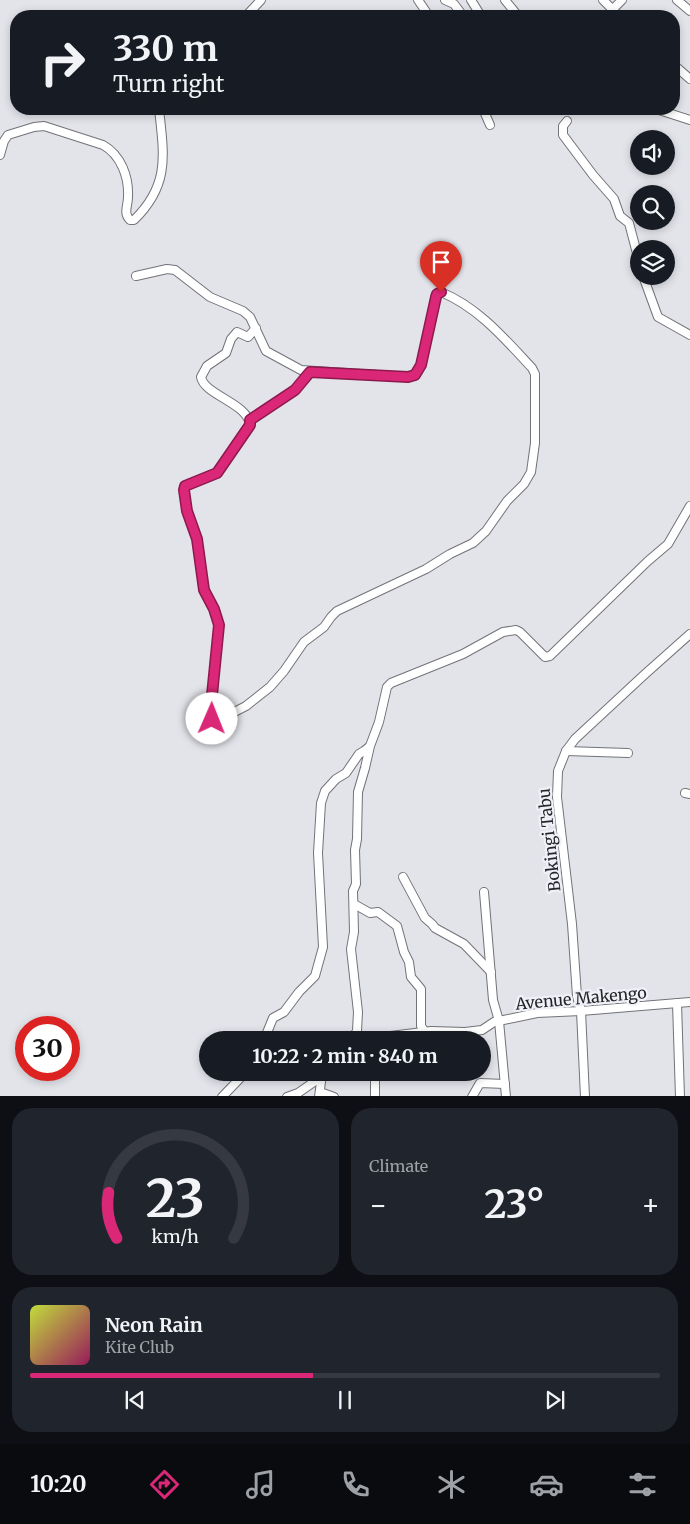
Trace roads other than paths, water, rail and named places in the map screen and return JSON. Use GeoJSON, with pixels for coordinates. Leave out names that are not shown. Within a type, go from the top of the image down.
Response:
{"type":"FeatureCollection","features":[{"type":"Feature","properties":{"kind":"street"},"geometry":{"type":"LineString","coordinates":[[252,10],[261,0]]}},
{"type":"Feature","properties":{"kind":"street"},"geometry":{"type":"LineString","coordinates":[[445,0],[454,4],[458,10]]}},
{"type":"Feature","properties":{"kind":"street"},"geometry":{"type":"LineString","coordinates":[[504,0],[513,10]]}},
{"type":"Feature","properties":{"kind":"street"},"geometry":{"type":"LineString","coordinates":[[603,0],[612,10],[622,0]]}},
{"type":"Feature","properties":{"kind":"street"},"geometry":{"type":"LineString","coordinates":[[677,0],[690,11]]}},
{"type":"Feature","properties":{"kind":"street"},"geometry":{"type":"LineString","coordinates":[[680,70],[690,79]]}},
{"type":"Feature","properties":{"kind":"street"},"geometry":{"type":"LineString","coordinates":[[0,155],[4,141],[8,136],[34,127],[44,126],[103,145],[109,148],[117,157],[125,172],[128,198],[126,214],[130,220],[134,220],[153,198],[160,176],[163,142],[160,115]]}},
{"type":"Feature","properties":{"kind":"street"},"geometry":{"type":"LineString","coordinates":[[486,115],[490,125]]}},
{"type":"Feature","properties":{"kind":"street"},"geometry":{"type":"LineString","coordinates":[[675,115],[690,120]]}},
{"type":"Feature","properties":{"kind":"street"},"geometry":{"type":"LineString","coordinates":[[567,121],[563,126],[563,134],[593,175],[614,199],[620,216],[628,223],[633,240]]}},
{"type":"Feature","properties":{"kind":"street"},"geometry":{"type":"LineString","coordinates":[[136,276],[167,269],[175,270],[210,296],[250,316],[256,328],[264,348],[269,354],[301,370],[310,372],[408,377],[415,375],[421,365],[437,294],[441,292],[462,302],[491,324],[534,371],[536,389],[531,472],[524,484],[506,501],[492,523],[478,539],[426,569],[337,611],[324,628],[304,642],[271,686],[246,706],[215,722],[212,719],[211,705],[219,625],[214,609],[204,590],[197,539],[187,511],[184,488],[217,473],[250,425],[250,420],[237,406],[228,402],[203,383],[201,377],[207,366],[226,353],[231,339],[237,332],[248,337],[256,328]]}},
{"type":"Feature","properties":{"kind":"street"},"geometry":{"type":"LineString","coordinates":[[646,285],[658,317],[690,335]]}},
{"type":"Feature","properties":{"kind":"street"},"geometry":{"type":"LineString","coordinates":[[250,420],[295,390],[310,372]]}},
{"type":"Feature","properties":{"kind":"street"},"geometry":{"type":"LineString","coordinates":[[357,1031],[358,1012],[351,949],[354,932],[352,919],[353,890],[356,884],[355,849],[358,792],[370,746],[379,722],[386,688],[391,683],[463,654],[503,632],[513,630],[520,632],[545,657],[550,656],[668,544],[690,506]]}},
{"type":"Feature","properties":{"kind":"street","name":"Bokingi Tabu"},"geometry":{"type":"LineString","coordinates":[[585,1096],[581,1011],[577,996],[572,924],[557,797],[557,778],[566,751],[574,739],[690,634]]}},
{"type":"Feature","properties":{"kind":"street"},"geometry":{"type":"LineString","coordinates":[[268,1031],[273,1018],[284,1012],[299,992],[315,976],[323,950],[318,853],[320,804],[324,793],[336,779],[346,773],[359,754],[370,746]]}},
{"type":"Feature","properties":{"kind":"street"},"geometry":{"type":"LineString","coordinates":[[566,751],[628,753]]}},
{"type":"Feature","properties":{"kind":"street"},"geometry":{"type":"LineString","coordinates":[[403,877],[424,918],[435,928],[465,946],[491,972]]}},
{"type":"Feature","properties":{"kind":"street"},"geometry":{"type":"LineString","coordinates":[[484,892],[493,1000],[499,1021],[506,1096]]}},
{"type":"Feature","properties":{"kind":"street"},"geometry":{"type":"LineString","coordinates":[[354,904],[370,913],[378,912],[396,926],[409,962],[412,977],[421,989],[420,1026],[424,1031]]}},
{"type":"Feature","properties":{"kind":"street","name":"Avenue Makengo"},"geometry":{"type":"LineString","coordinates":[[474,1031],[482,1030],[499,1021],[537,1013],[690,1002]]}},
{"type":"Feature","properties":{"kind":"street"},"geometry":{"type":"LineString","coordinates":[[677,1003],[680,1096]]}},
{"type":"Feature","properties":{"kind":"street"},"geometry":{"type":"LineString","coordinates":[[222,1096],[237,1081]]}},
{"type":"Feature","properties":{"kind":"street"},"geometry":{"type":"LineString","coordinates":[[288,1096],[298,1092],[314,1081]]}},
{"type":"Feature","properties":{"kind":"street"},"geometry":{"type":"LineString","coordinates":[[321,1081],[319,1094],[334,1096]]}},
{"type":"Feature","properties":{"kind":"street"},"geometry":{"type":"LineString","coordinates":[[374,1096],[375,1081]]}},
{"type":"Feature","properties":{"kind":"street"},"geometry":{"type":"LineString","coordinates":[[472,1096],[480,1083],[505,1084]]}}]}
